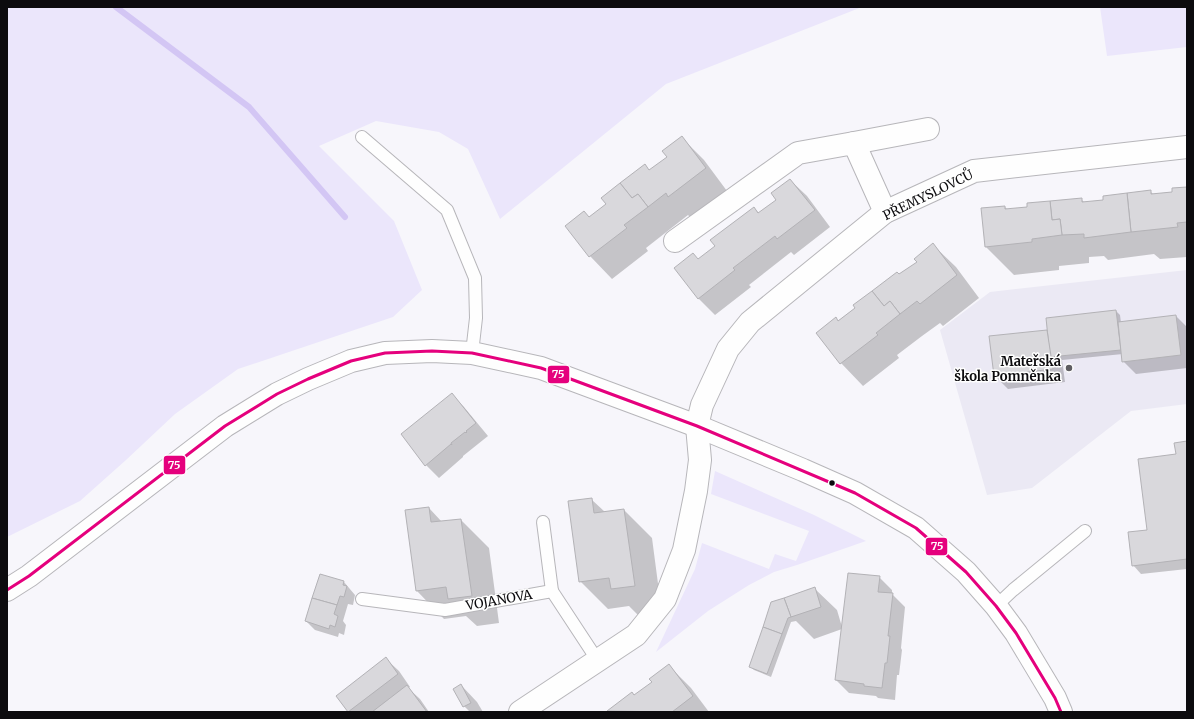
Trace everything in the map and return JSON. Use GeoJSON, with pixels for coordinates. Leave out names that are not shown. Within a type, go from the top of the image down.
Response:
{"type":"FeatureCollection","features":[{"type":"Feature","properties":{"kind":"street"},"geometry":{"type":"LineString","coordinates":[[675,241],[798,153],[928,128]]}},
{"type":"Feature","properties":{"kind":"street"},"geometry":{"type":"LineString","coordinates":[[854,143],[885,212]]}},
{"type":"Feature","properties":{"kind":"street","name":"PŘEMYSLOVCŮ"},"geometry":{"type":"LineString","coordinates":[[697,426],[702,405],[717,370],[728,349],[750,322],[885,212],[974,171],[1187,147]]}},
{"type":"Feature","properties":{"kind":"street"},"geometry":{"type":"LineString","coordinates":[[7,590],[29,576],[225,426],[277,394],[351,361],[385,353],[432,351],[472,353],[541,368],[697,426],[855,493],[916,528],[966,572],[996,606],[1016,633],[1056,698],[1060,712]]}},
{"type":"Feature","properties":{"kind":"street"},"geometry":{"type":"LineString","coordinates":[[520,712],[636,635],[665,599],[684,550],[696,491],[700,460],[697,426]]}},
{"type":"Feature","properties":{"kind":"lane"},"geometry":{"type":"LineString","coordinates":[[362,137],[448,210],[475,278],[476,318],[472,353]]}},
{"type":"Feature","properties":{"kind":"lane"},"geometry":{"type":"LineString","coordinates":[[543,522],[552,591],[598,661]]}},
{"type":"Feature","properties":{"kind":"lane"},"geometry":{"type":"LineString","coordinates":[[996,606],[1084,531]]}},
{"type":"Feature","properties":{"kind":"lane","name":"VOJANOVA"},"geometry":{"type":"LineString","coordinates":[[362,599],[445,610],[552,591]]}},
{"type":"Feature","properties":{"kind":"shaded area"},"geometry":{"type":"Polygon","coordinates":[[[7,7],[862,7],[666,84],[500,219],[468,149],[439,132],[376,121],[319,146],[394,221],[422,290],[393,317],[238,369],[175,414],[80,501],[7,537],[7,7]]]}},
{"type":"Feature","properties":{"kind":"shaded area"},"geometry":{"type":"Polygon","coordinates":[[[1100,7],[1187,7],[1187,47],[1107,56],[1100,7]]]}},
{"type":"Feature","properties":{"kind":"shaded area","name":"Mateřská škola Pomněnka"},"geometry":{"type":"Polygon","coordinates":[[[1187,270],[1187,404],[1131,411],[1032,488],[987,495],[940,330],[990,292],[1187,270]]]}},
{"type":"Feature","properties":{"kind":"shaded area"},"geometry":{"type":"Polygon","coordinates":[[[715,471],[814,515],[866,541],[774,572],[749,585],[708,611],[656,652],[695,569],[702,543],[769,569],[775,554],[796,561],[809,531],[711,494],[715,471]]]}},
{"type":"Feature","properties":{"kind":"building"},"geometry":{"type":"Polygon","coordinates":[[[682,136],[706,168],[668,197],[666,193],[648,207],[638,194],[632,198],[620,183],[645,164],[649,170],[667,157],[662,151],[682,136]]]}},
{"type":"Feature","properties":{"kind":"building"},"geometry":{"type":"Polygon","coordinates":[[[790,179],[815,210],[777,239],[775,236],[733,268],[735,270],[698,299],[674,268],[693,253],[698,259],[715,246],[710,240],[754,207],[758,213],[776,200],[771,193],[790,179]]]}},
{"type":"Feature","properties":{"kind":"building"},"geometry":{"type":"Polygon","coordinates":[[[620,183],[632,198],[638,194],[648,207],[624,225],[627,228],[589,257],[565,226],[584,211],[589,217],[606,204],[601,198],[620,183]]]}},
{"type":"Feature","properties":{"kind":"building"},"geometry":{"type":"Polygon","coordinates":[[[1187,187],[1187,222],[1177,223],[1178,227],[1131,232],[1127,193],[1151,190],[1151,194],[1172,192],[1172,188],[1187,187]]]}},
{"type":"Feature","properties":{"kind":"building"},"geometry":{"type":"Polygon","coordinates":[[[1127,193],[1131,232],[1084,238],[1084,234],[1062,235],[1060,219],[1052,220],[1050,201],[1082,198],[1082,202],[1103,200],[1103,196],[1127,193]]]}},
{"type":"Feature","properties":{"kind":"building"},"geometry":{"type":"Polygon","coordinates":[[[1050,201],[1052,220],[1060,219],[1062,235],[1032,239],[1032,242],[985,247],[981,208],[1005,206],[1005,209],[1027,207],[1027,203],[1050,201]]]}},
{"type":"Feature","properties":{"kind":"building"},"geometry":{"type":"Polygon","coordinates":[[[933,243],[957,275],[920,304],[917,301],[900,314],[890,301],[884,306],[872,291],[897,272],[899,274],[917,262],[914,259],[933,243]]]}},
{"type":"Feature","properties":{"kind":"building"},"geometry":{"type":"Polygon","coordinates":[[[872,291],[884,306],[890,301],[900,314],[876,333],[878,335],[840,364],[816,333],[836,317],[838,321],[855,308],[853,305],[872,291]]]}},
{"type":"Feature","properties":{"kind":"building"},"geometry":{"type":"Polygon","coordinates":[[[1116,310],[1121,350],[1050,357],[1046,318],[1116,310]]]}},
{"type":"Feature","properties":{"kind":"building"},"geometry":{"type":"Polygon","coordinates":[[[1176,315],[1181,355],[1122,362],[1118,322],[1176,315]]]}},
{"type":"Feature","properties":{"kind":"building"},"geometry":{"type":"Polygon","coordinates":[[[1047,330],[1053,369],[994,376],[989,336],[1047,330]]]}},
{"type":"Feature","properties":{"kind":"building"},"geometry":{"type":"Polygon","coordinates":[[[452,393],[476,423],[466,431],[466,433],[465,432],[451,443],[452,445],[451,444],[425,466],[401,434],[452,393]]]}},
{"type":"Feature","properties":{"kind":"building"},"geometry":{"type":"Polygon","coordinates":[[[1187,441],[1187,559],[1132,566],[1128,532],[1147,530],[1138,459],[1176,454],[1174,443],[1187,441]]]}},
{"type":"Feature","properties":{"kind":"building"},"geometry":{"type":"Polygon","coordinates":[[[592,498],[594,513],[624,509],[635,586],[611,589],[609,578],[579,582],[568,501],[592,498]]]}},
{"type":"Feature","properties":{"kind":"building"},"geometry":{"type":"Polygon","coordinates":[[[429,507],[431,522],[461,519],[472,596],[448,599],[446,587],[416,591],[405,510],[429,507]]]}},
{"type":"Feature","properties":{"kind":"building"},"geometry":{"type":"Polygon","coordinates":[[[848,573],[880,576],[878,592],[893,593],[888,636],[890,636],[887,663],[885,663],[882,688],[835,680],[848,573]]]}},
{"type":"Feature","properties":{"kind":"building"},"geometry":{"type":"Polygon","coordinates":[[[320,574],[344,581],[343,585],[347,586],[344,597],[340,596],[337,605],[312,598],[320,574]]]}},
{"type":"Feature","properties":{"kind":"building"},"geometry":{"type":"Polygon","coordinates":[[[815,587],[821,607],[791,617],[784,598],[815,587]]]}},
{"type":"Feature","properties":{"kind":"building"},"geometry":{"type":"Polygon","coordinates":[[[312,598],[337,605],[334,614],[338,616],[335,627],[330,625],[329,629],[305,621],[312,598]]]}},
{"type":"Feature","properties":{"kind":"building"},"geometry":{"type":"Polygon","coordinates":[[[784,598],[791,617],[788,618],[782,634],[763,627],[771,602],[784,598]]]}},
{"type":"Feature","properties":{"kind":"building"},"geometry":{"type":"Polygon","coordinates":[[[763,627],[782,634],[767,674],[749,667],[763,627]]]}},
{"type":"Feature","properties":{"kind":"building"},"geometry":{"type":"Polygon","coordinates":[[[386,657],[398,674],[348,712],[336,696],[386,657]]]}},
{"type":"Feature","properties":{"kind":"building"},"geometry":{"type":"Polygon","coordinates":[[[669,664],[693,696],[672,712],[607,711],[632,692],[634,695],[652,682],[649,679],[669,664]]]}},
{"type":"Feature","properties":{"kind":"building"},"geometry":{"type":"Polygon","coordinates":[[[461,684],[471,703],[463,707],[453,689],[461,684]]]}},
{"type":"Feature","properties":{"kind":"building"},"geometry":{"type":"Polygon","coordinates":[[[407,685],[427,712],[372,712],[407,685]]]}},
{"type":"Feature","properties":{"kind":"waterway"},"geometry":{"type":"LineString","coordinates":[[116,7],[249,107],[345,217]]}},
{"type":"Feature","properties":{"kind":"transit line","name":"75"},"geometry":{"type":"LineString","coordinates":[[7,590],[29,576],[225,426],[277,394],[351,361],[385,353],[432,351],[472,353],[541,368],[697,426],[855,493],[916,528],[966,572],[996,606],[1016,633],[1055,698],[1061,712]]}},
{"type":"Feature","properties":{"kind":"place","name":"Mateřská škola Pomněnka"},"geometry":{"type":"Point","coordinates":[1069,368]}}]}
